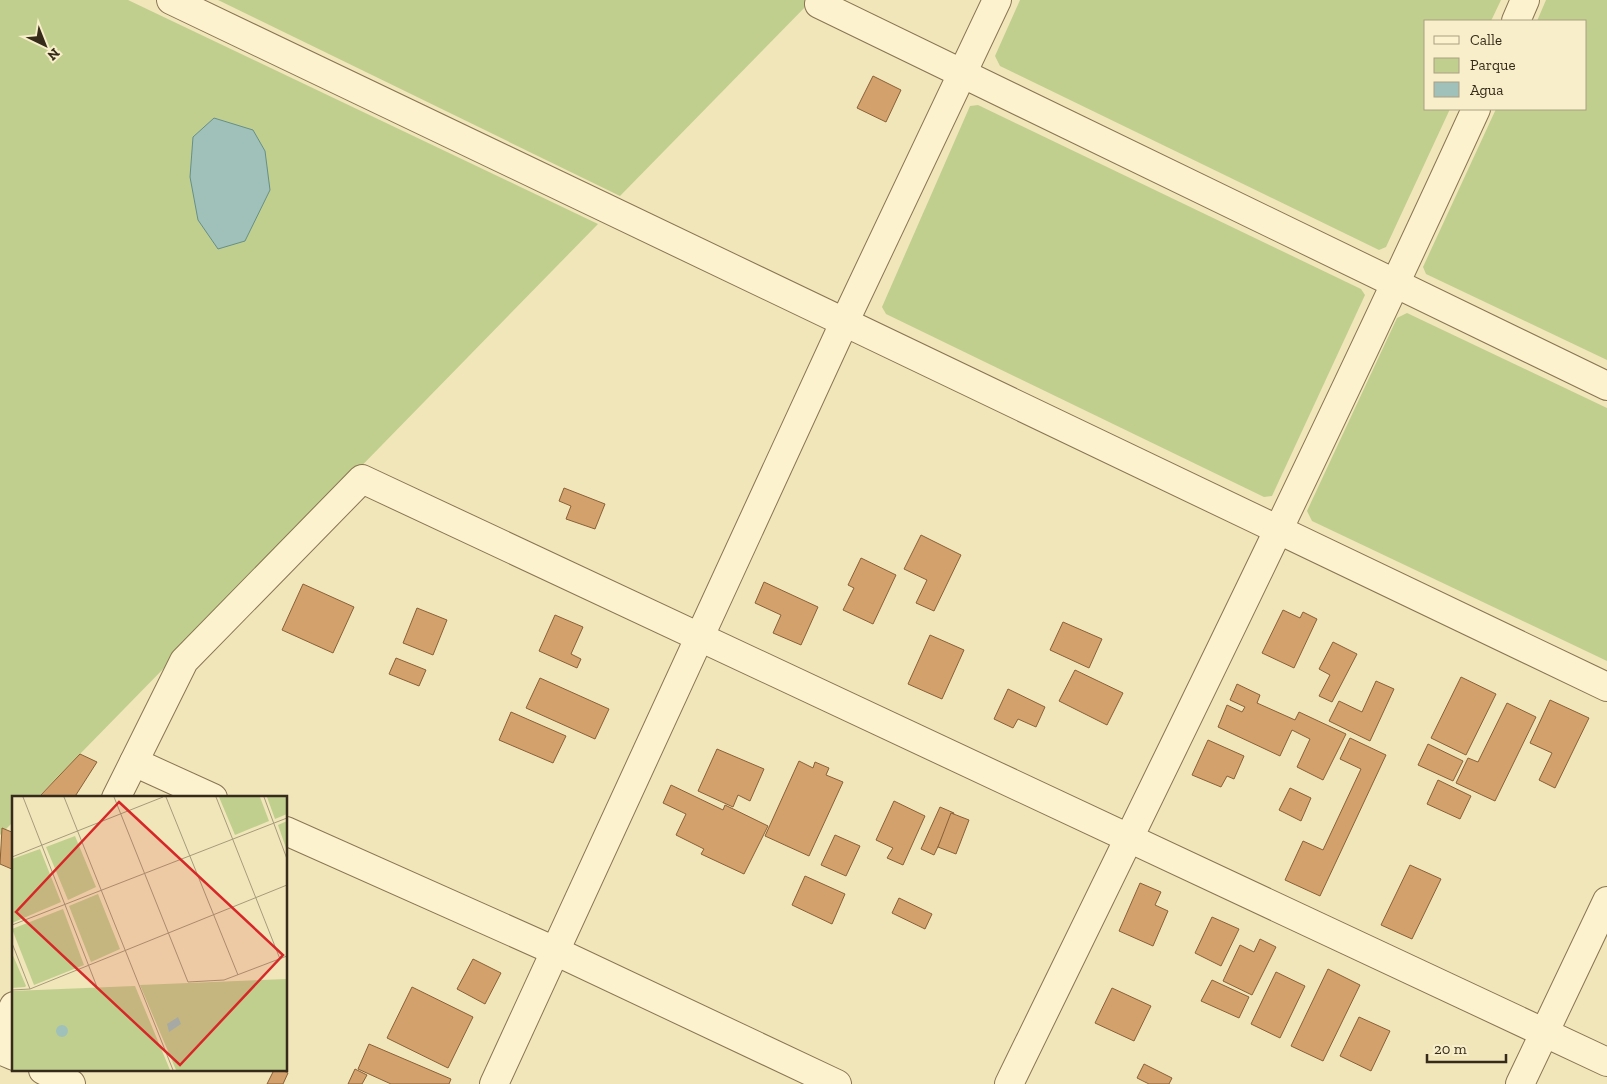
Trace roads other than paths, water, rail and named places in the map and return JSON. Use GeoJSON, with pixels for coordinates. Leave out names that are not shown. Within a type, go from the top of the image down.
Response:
{"type":"FeatureCollection","features":[{"type":"Feature","properties":{"kind":"street"},"geometry":{"type":"LineString","coordinates":[[171,0],[1607,687]]}},
{"type":"Feature","properties":{"kind":"street"},"geometry":{"type":"LineString","coordinates":[[494,1084],[844,323],[997,0]]}},
{"type":"Feature","properties":{"kind":"street"},"geometry":{"type":"LineString","coordinates":[[1516,20],[1525,0]]}},
{"type":"Feature","properties":{"kind":"street"},"geometry":{"type":"LineString","coordinates":[[819,4],[1607,386]]}},
{"type":"Feature","properties":{"kind":"street"},"geometry":{"type":"LineString","coordinates":[[1009,1084],[1396,284],[1476,110]]}},
{"type":"Feature","properties":{"kind":"street"},"geometry":{"type":"LineString","coordinates":[[117,796],[184,661],[362,480],[1607,1062]]}},
{"type":"Feature","properties":{"kind":"street"},"geometry":{"type":"LineString","coordinates":[[134,762],[209,796]]}},
{"type":"Feature","properties":{"kind":"street"},"geometry":{"type":"LineString","coordinates":[[288,832],[555,951],[837,1084]]}},
{"type":"Feature","properties":{"kind":"street"},"geometry":{"type":"LineString","coordinates":[[1520,1084],[1607,902]]}},
{"type":"Feature","properties":{"kind":"street"},"geometry":{"type":"LineString","coordinates":[[0,1034],[12,1010]]}},
{"type":"Feature","properties":{"kind":"street"},"geometry":{"type":"LineString","coordinates":[[0,1050],[12,1055]]}},
{"type":"Feature","properties":{"kind":"street"},"geometry":{"type":"LineString","coordinates":[[47,1072],[71,1084]]}},
{"type":"Feature","properties":{"kind":"water"},"geometry":{"type":"Polygon","coordinates":[[[214,118],[253,130],[265,151],[270,190],[245,241],[218,249],[198,220],[190,177],[193,137],[214,118]]]}}]}
